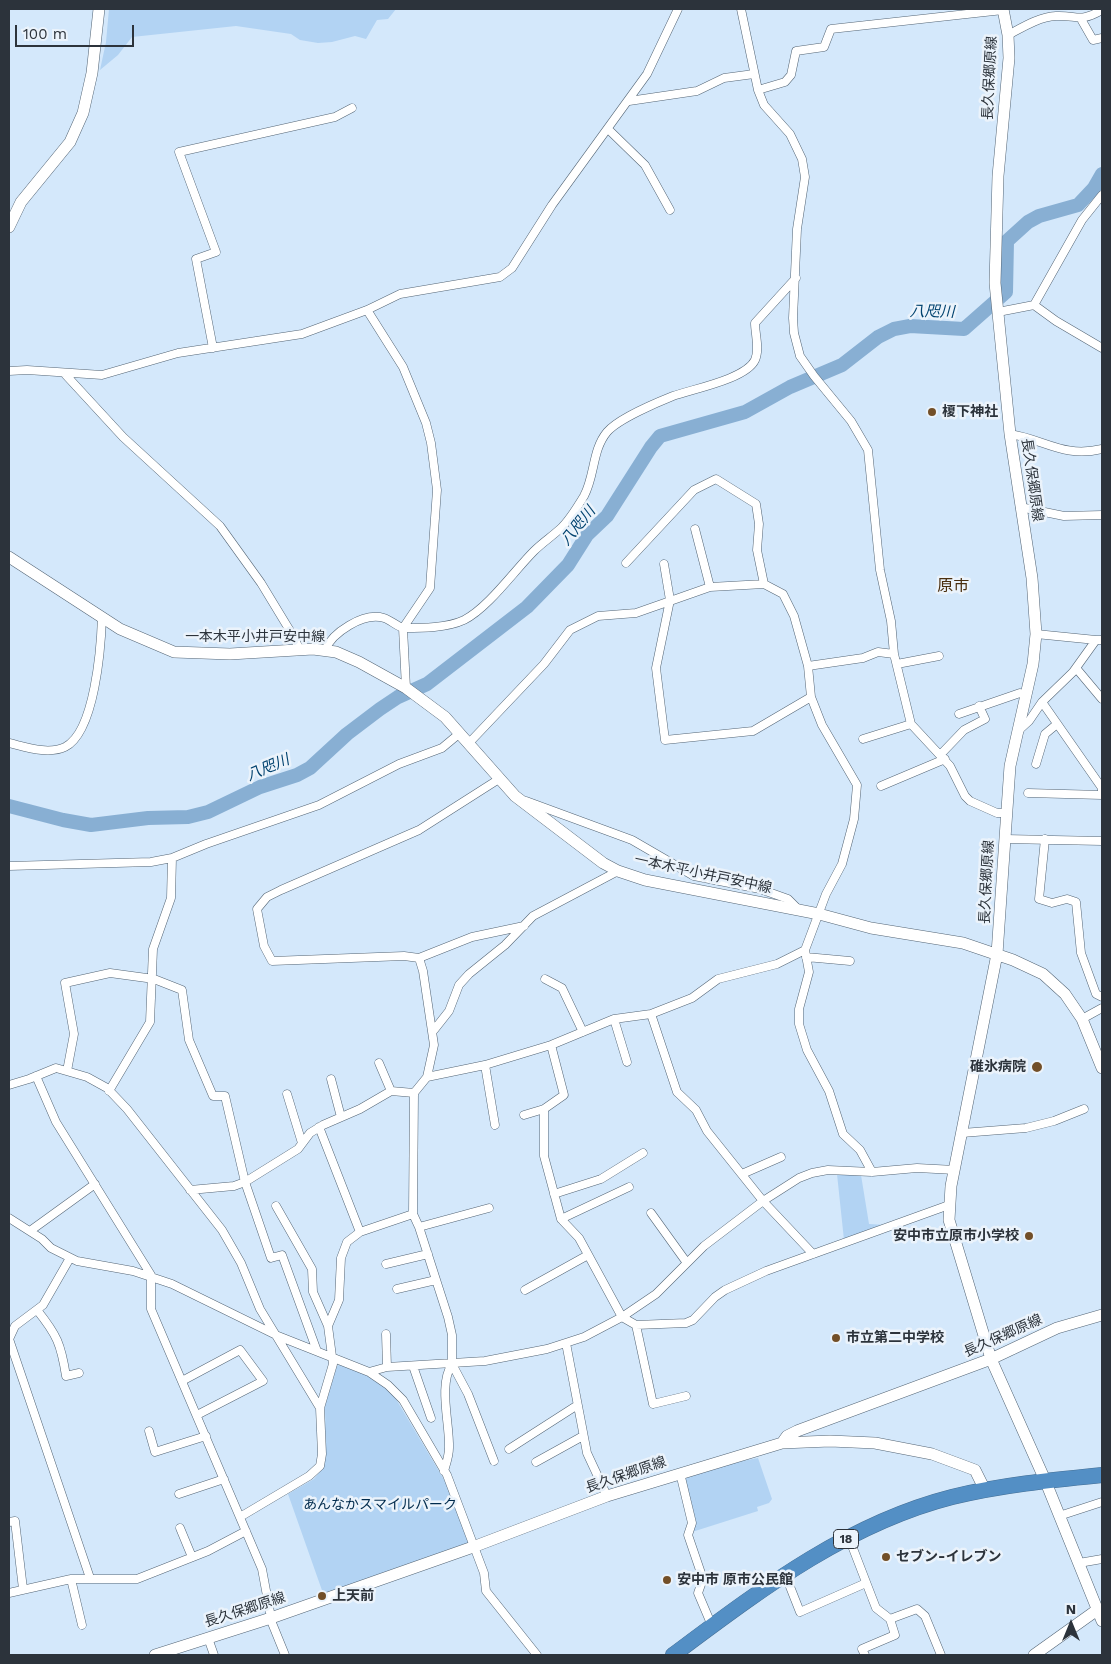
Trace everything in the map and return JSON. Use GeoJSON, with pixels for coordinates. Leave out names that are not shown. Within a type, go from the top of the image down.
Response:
{"type":"FeatureCollection","features":[{"type":"Feature","properties":{"kind":"highway","name":"18"},"geometry":{"type":"LineString","coordinates":[[673,1655],[785,1574],[849,1538],[926,1505],[985,1490],[1045,1480],[1102,1476]]}},
{"type":"Feature","properties":{"kind":"main road"},"geometry":{"type":"LineString","coordinates":[[9,227],[21,202],[70,142],[83,114],[92,73],[99,9]]}},
{"type":"Feature","properties":{"kind":"main road","name":"長久保郷原線"},"geometry":{"type":"LineString","coordinates":[[1003,9],[1008,35],[1009,58],[998,176],[995,246],[998,312],[1010,434],[1032,578],[1036,634],[1027,695],[1010,766],[997,954],[954,1170],[949,1220],[957,1253],[991,1358],[1045,1480],[1102,1621]]}},
{"type":"Feature","properties":{"kind":"main road","name":"一本木平小井戸安中線"},"geometry":{"type":"LineString","coordinates":[[9,556],[102,618],[138,638],[174,652],[230,654],[299,649],[325,650],[336,652],[359,662],[406,688],[438,712],[460,733],[499,779],[519,798],[597,858],[618,871],[645,880],[819,914],[871,928],[963,943],[997,954],[1043,974],[1055,983],[1082,1019],[1102,1068]]}},
{"type":"Feature","properties":{"kind":"main road","name":"長久保郷原線"},"geometry":{"type":"LineString","coordinates":[[155,1655],[271,1618],[473,1547],[608,1496],[782,1442],[787,1436],[991,1358],[1057,1328],[1102,1315]]}},
{"type":"Feature","properties":{"kind":"main road"},"geometry":{"type":"LineString","coordinates":[[782,1442],[830,1441],[875,1443],[932,1454],[975,1470],[985,1490]]}},
{"type":"Feature","properties":{"kind":"main road"},"geometry":{"type":"LineString","coordinates":[[1034,1655],[1048,1651],[1097,1610]]}},
{"type":"Feature","properties":{"kind":"street"},"geometry":{"type":"LineString","coordinates":[[9,371],[27,370],[102,375],[178,353],[302,334],[367,310],[400,294],[500,277],[512,268],[552,205],[647,74],[678,9]]}},
{"type":"Feature","properties":{"kind":"street"},"geometry":{"type":"LineString","coordinates":[[740,9],[754,74],[764,105],[790,134],[802,159],[805,177],[797,229],[793,318],[800,356],[851,421],[868,450],[880,570],[891,621],[894,654],[911,724],[943,757],[970,801],[997,813],[1006,813]]}},
{"type":"Feature","properties":{"kind":"street"},"geometry":{"type":"LineString","coordinates":[[758,90],[785,82],[791,75],[796,50],[824,48],[831,29],[1003,9]]}},
{"type":"Feature","properties":{"kind":"street"},"geometry":{"type":"LineString","coordinates":[[1008,35],[1042,18],[1058,16],[1081,19],[1102,10]]}},
{"type":"Feature","properties":{"kind":"street"},"geometry":{"type":"LineString","coordinates":[[1081,19],[1093,40],[1102,38]]}},
{"type":"Feature","properties":{"kind":"street"},"geometry":{"type":"LineString","coordinates":[[629,101],[697,91],[724,78],[754,74]]}},
{"type":"Feature","properties":{"kind":"street"},"geometry":{"type":"LineString","coordinates":[[213,348],[196,258],[216,252],[179,152],[335,117],[352,108]]}},
{"type":"Feature","properties":{"kind":"street"},"geometry":{"type":"LineString","coordinates":[[608,129],[645,165],[670,210]]}},
{"type":"Feature","properties":{"kind":"street"},"geometry":{"type":"LineString","coordinates":[[1034,305],[1082,220],[1102,195]]}},
{"type":"Feature","properties":{"kind":"street"},"geometry":{"type":"LineString","coordinates":[[325,650],[328,643],[350,624],[358,620],[384,618],[403,628],[448,625],[469,617],[504,584],[533,552],[561,528],[585,494],[594,459],[607,432],[615,425],[672,396],[722,381],[748,369],[755,362],[757,353],[756,323],[796,278]]}},
{"type":"Feature","properties":{"kind":"street"},"geometry":{"type":"LineString","coordinates":[[998,312],[1034,305],[1056,321],[1102,348]]}},
{"type":"Feature","properties":{"kind":"street"},"geometry":{"type":"LineString","coordinates":[[367,310],[403,366],[426,423],[431,443],[437,490],[430,588],[403,628],[406,688]]}},
{"type":"Feature","properties":{"kind":"street"},"geometry":{"type":"LineString","coordinates":[[64,373],[123,437],[220,526],[261,583],[295,639],[299,649]]}},
{"type":"Feature","properties":{"kind":"street"},"geometry":{"type":"LineString","coordinates":[[1010,434],[1023,436],[1069,452],[1084,454],[1102,449]]}},
{"type":"Feature","properties":{"kind":"street"},"geometry":{"type":"LineString","coordinates":[[626,562],[694,490],[716,479],[756,504],[759,524],[757,550],[764,584]]}},
{"type":"Feature","properties":{"kind":"street"},"geometry":{"type":"LineString","coordinates":[[1020,507],[1064,516],[1102,515]]}},
{"type":"Feature","properties":{"kind":"street"},"geometry":{"type":"LineString","coordinates":[[695,529],[710,587]]}},
{"type":"Feature","properties":{"kind":"street"},"geometry":{"type":"LineString","coordinates":[[664,564],[670,600],[656,668],[665,740],[753,731],[811,697]]}},
{"type":"Feature","properties":{"kind":"street"},"geometry":{"type":"LineString","coordinates":[[469,744],[544,664],[570,630],[598,616],[636,613],[710,587],[764,584],[783,594],[794,616],[808,666],[811,697],[822,725],[857,785],[854,819],[842,864],[819,914],[805,954],[809,972],[799,1008],[798,1024],[806,1050],[829,1091],[843,1134],[860,1150],[872,1172]]}},
{"type":"Feature","properties":{"kind":"street"},"geometry":{"type":"LineString","coordinates":[[9,743],[42,750],[66,747],[74,740],[93,695],[98,673],[102,618]]}},
{"type":"Feature","properties":{"kind":"street"},"geometry":{"type":"LineString","coordinates":[[1036,634],[1099,640]]}},
{"type":"Feature","properties":{"kind":"street"},"geometry":{"type":"LineString","coordinates":[[1018,731],[1029,721],[1042,702],[1076,668],[1099,640]]}},
{"type":"Feature","properties":{"kind":"street"},"geometry":{"type":"LineString","coordinates":[[808,666],[863,658],[878,652],[894,654]]}},
{"type":"Feature","properties":{"kind":"street"},"geometry":{"type":"LineString","coordinates":[[897,664],[939,656]]}},
{"type":"Feature","properties":{"kind":"street"},"geometry":{"type":"LineString","coordinates":[[1076,668],[1102,699]]}},
{"type":"Feature","properties":{"kind":"street"},"geometry":{"type":"LineString","coordinates":[[959,714],[1020,693],[1027,695]]}},
{"type":"Feature","properties":{"kind":"street"},"geometry":{"type":"LineString","coordinates":[[1028,793],[1102,795],[1102,788],[1042,702]]}},
{"type":"Feature","properties":{"kind":"street"},"geometry":{"type":"LineString","coordinates":[[881,786],[943,757],[964,730],[985,719],[979,706]]}},
{"type":"Feature","properties":{"kind":"street"},"geometry":{"type":"LineString","coordinates":[[862,739],[911,724]]}},
{"type":"Feature","properties":{"kind":"street"},"geometry":{"type":"LineString","coordinates":[[1036,764],[1045,734],[1057,724]]}},
{"type":"Feature","properties":{"kind":"street"},"geometry":{"type":"LineString","coordinates":[[9,866],[152,862],[172,858],[206,844],[319,805],[399,764],[442,748],[460,733]]}},
{"type":"Feature","properties":{"kind":"street"},"geometry":{"type":"LineString","coordinates":[[499,779],[419,830],[281,890],[267,897],[257,909],[264,946],[272,961],[404,956],[419,958],[472,937],[524,926]]}},
{"type":"Feature","properties":{"kind":"street"},"geometry":{"type":"LineString","coordinates":[[519,798],[632,840],[694,876],[760,889],[788,899],[798,910]]}},
{"type":"Feature","properties":{"kind":"street"},"geometry":{"type":"LineString","coordinates":[[1005,839],[1102,841]]}},
{"type":"Feature","properties":{"kind":"street"},"geometry":{"type":"LineString","coordinates":[[1045,839],[1039,899],[1052,903],[1067,899],[1076,902],[1081,953],[1096,994],[1102,998]]}},
{"type":"Feature","properties":{"kind":"street"},"geometry":{"type":"LineString","coordinates":[[109,1091],[150,1022],[152,949],[171,898],[172,858]]}},
{"type":"Feature","properties":{"kind":"street"},"geometry":{"type":"LineString","coordinates":[[434,1030],[449,1011],[459,985],[533,916],[618,871]]}},
{"type":"Feature","properties":{"kind":"street"},"geometry":{"type":"LineString","coordinates":[[427,1077],[485,1065],[551,1046],[614,1019],[651,1014],[692,998],[718,980],[777,964],[805,954],[850,962]]}},
{"type":"Feature","properties":{"kind":"street"},"geometry":{"type":"LineString","coordinates":[[419,958],[424,970],[434,1030],[434,1045],[427,1077],[414,1093],[413,1214],[428,1254],[452,1334],[452,1364],[468,1394],[494,1461]]}},
{"type":"Feature","properties":{"kind":"street"},"geometry":{"type":"LineString","coordinates":[[67,1071],[74,1034],[65,982],[110,973],[150,978],[182,990],[189,1040],[213,1096],[225,1096],[246,1182],[271,1258],[282,1255],[317,1350]]}},
{"type":"Feature","properties":{"kind":"street"},"geometry":{"type":"LineString","coordinates":[[546,978],[562,988],[583,1032]]}},
{"type":"Feature","properties":{"kind":"street"},"geometry":{"type":"LineString","coordinates":[[1082,1019],[1102,1008]]}},
{"type":"Feature","properties":{"kind":"street"},"geometry":{"type":"LineString","coordinates":[[651,1014],[677,1092],[696,1110],[707,1131],[763,1201],[813,1254]]}},
{"type":"Feature","properties":{"kind":"street"},"geometry":{"type":"LineString","coordinates":[[614,1019],[627,1062]]}},
{"type":"Feature","properties":{"kind":"street"},"geometry":{"type":"LineString","coordinates":[[524,1115],[544,1109],[564,1095],[551,1046]]}},
{"type":"Feature","properties":{"kind":"street"},"geometry":{"type":"LineString","coordinates":[[378,1063],[391,1090]]}},
{"type":"Feature","properties":{"kind":"street"},"geometry":{"type":"LineString","coordinates":[[485,1065],[495,1125]]}},
{"type":"Feature","properties":{"kind":"street"},"geometry":{"type":"LineString","coordinates":[[9,1085],[56,1068],[87,1077],[109,1091],[127,1109],[222,1230],[241,1262],[260,1309],[320,1408]]}},
{"type":"Feature","properties":{"kind":"street"},"geometry":{"type":"LineString","coordinates":[[36,1076],[56,1122],[152,1275],[150,1309],[262,1569],[271,1618],[285,1655]]}},
{"type":"Feature","properties":{"kind":"street"},"geometry":{"type":"LineString","coordinates":[[331,1079],[341,1117]]}},
{"type":"Feature","properties":{"kind":"street"},"geometry":{"type":"LineString","coordinates":[[190,1190],[234,1186],[246,1182],[298,1149],[310,1134],[319,1127],[391,1090],[414,1093]]}},
{"type":"Feature","properties":{"kind":"street"},"geometry":{"type":"LineString","coordinates":[[286,1094],[302,1143]]}},
{"type":"Feature","properties":{"kind":"street"},"geometry":{"type":"LineString","coordinates":[[544,1109],[544,1156],[560,1219],[579,1238],[622,1317],[636,1325],[686,1323],[693,1320],[715,1297],[766,1271],[949,1205]]}},
{"type":"Feature","properties":{"kind":"street"},"geometry":{"type":"LineString","coordinates":[[962,1133],[1026,1128],[1054,1121],[1084,1109]]}},
{"type":"Feature","properties":{"kind":"street"},"geometry":{"type":"LineString","coordinates":[[319,1127],[360,1232]]}},
{"type":"Feature","properties":{"kind":"street"},"geometry":{"type":"LineString","coordinates":[[554,1194],[601,1179],[643,1152]]}},
{"type":"Feature","properties":{"kind":"street"},"geometry":{"type":"LineString","coordinates":[[742,1174],[781,1157]]}},
{"type":"Feature","properties":{"kind":"street"},"geometry":{"type":"LineString","coordinates":[[370,1372],[387,1367],[494,1360],[547,1349],[599,1330],[656,1294],[704,1246],[763,1201],[799,1178],[812,1173],[828,1170],[872,1172],[917,1168],[954,1170]]}},
{"type":"Feature","properties":{"kind":"street"},"geometry":{"type":"LineString","coordinates":[[30,1231],[95,1184]]}},
{"type":"Feature","properties":{"kind":"street"},"geometry":{"type":"LineString","coordinates":[[560,1219],[628,1187]]}},
{"type":"Feature","properties":{"kind":"street"},"geometry":{"type":"LineString","coordinates":[[240,1517],[309,1476],[320,1466],[322,1454],[320,1408],[333,1364],[328,1326],[313,1292],[312,1269],[276,1206]]}},
{"type":"Feature","properties":{"kind":"street"},"geometry":{"type":"LineString","coordinates":[[419,1227],[489,1208]]}},
{"type":"Feature","properties":{"kind":"street"},"geometry":{"type":"LineString","coordinates":[[651,1213],[687,1263]]}},
{"type":"Feature","properties":{"kind":"street"},"geometry":{"type":"LineString","coordinates":[[328,1326],[339,1300],[341,1258],[347,1242],[360,1232],[413,1214]]}},
{"type":"Feature","properties":{"kind":"street"},"geometry":{"type":"LineString","coordinates":[[9,1218],[30,1231],[51,1248],[70,1258],[107,1268],[152,1275],[278,1336],[370,1372],[403,1400],[444,1471],[484,1573],[486,1591],[537,1655]]}},
{"type":"Feature","properties":{"kind":"street"},"geometry":{"type":"LineString","coordinates":[[386,1264],[428,1254]]}},
{"type":"Feature","properties":{"kind":"street"},"geometry":{"type":"LineString","coordinates":[[525,1290],[588,1255]]}},
{"type":"Feature","properties":{"kind":"street"},"geometry":{"type":"LineString","coordinates":[[70,1258],[43,1304],[11,1331],[10,1346],[90,1578]]}},
{"type":"Feature","properties":{"kind":"street"},"geometry":{"type":"LineString","coordinates":[[397,1290],[436,1280]]}},
{"type":"Feature","properties":{"kind":"street"},"geometry":{"type":"LineString","coordinates":[[37,1310],[56,1334],[62,1350],[66,1376],[78,1373]]}},
{"type":"Feature","properties":{"kind":"street"},"geometry":{"type":"LineString","coordinates":[[636,1325],[653,1404],[686,1396]]}},
{"type":"Feature","properties":{"kind":"street"},"geometry":{"type":"LineString","coordinates":[[386,1334],[387,1367]]}},
{"type":"Feature","properties":{"kind":"street"},"geometry":{"type":"LineString","coordinates":[[566,1343],[573,1371],[576,1406],[586,1453],[608,1496]]}},
{"type":"Feature","properties":{"kind":"street"},"geometry":{"type":"LineString","coordinates":[[182,1381],[240,1350],[263,1381],[197,1415]]}},
{"type":"Feature","properties":{"kind":"street"},"geometry":{"type":"LineString","coordinates":[[444,1471],[449,1449],[446,1408],[448,1371],[452,1364]]}},
{"type":"Feature","properties":{"kind":"street"},"geometry":{"type":"LineString","coordinates":[[413,1366],[431,1418]]}},
{"type":"Feature","properties":{"kind":"street"},"geometry":{"type":"LineString","coordinates":[[509,1449],[576,1406]]}},
{"type":"Feature","properties":{"kind":"street"},"geometry":{"type":"LineString","coordinates":[[150,1431],[155,1452],[206,1436]]}},
{"type":"Feature","properties":{"kind":"street"},"geometry":{"type":"LineString","coordinates":[[536,1462],[583,1436]]}},
{"type":"Feature","properties":{"kind":"street"},"geometry":{"type":"LineString","coordinates":[[680,1473],[692,1522],[688,1535],[703,1579],[698,1593],[712,1626]]}},
{"type":"Feature","properties":{"kind":"street"},"geometry":{"type":"LineString","coordinates":[[179,1494],[224,1479]]}},
{"type":"Feature","properties":{"kind":"street"},"geometry":{"type":"LineString","coordinates":[[1059,1516],[1102,1502]]}},
{"type":"Feature","properties":{"kind":"street"},"geometry":{"type":"LineString","coordinates":[[9,1522],[15,1521],[23,1589]]}},
{"type":"Feature","properties":{"kind":"street"},"geometry":{"type":"LineString","coordinates":[[180,1528],[192,1557]]}},
{"type":"Feature","properties":{"kind":"street"},"geometry":{"type":"LineString","coordinates":[[9,1593],[71,1579],[137,1578],[192,1557],[246,1531]]}},
{"type":"Feature","properties":{"kind":"street"},"geometry":{"type":"LineString","coordinates":[[849,1538],[876,1608],[890,1619],[895,1635],[862,1649],[864,1655]]}},
{"type":"Feature","properties":{"kind":"street"},"geometry":{"type":"LineString","coordinates":[[1078,1563],[1102,1559]]}},
{"type":"Feature","properties":{"kind":"street"},"geometry":{"type":"LineString","coordinates":[[785,1574],[800,1612],[866,1583]]}},
{"type":"Feature","properties":{"kind":"street"},"geometry":{"type":"LineString","coordinates":[[71,1579],[82,1625]]}},
{"type":"Feature","properties":{"kind":"street"},"geometry":{"type":"LineString","coordinates":[[890,1619],[917,1609],[924,1616],[941,1655]]}},
{"type":"Feature","properties":{"kind":"street"},"geometry":{"type":"LineString","coordinates":[[208,1638],[214,1655]]}},
{"type":"Feature","properties":{"kind":"green space"},"geometry":{"type":"Polygon","coordinates":[[[109,9],[396,9],[388,19],[377,20],[366,39],[355,36],[332,42],[318,43],[300,40],[291,34],[236,26],[132,37],[118,55],[100,70],[106,42],[109,9]]]}},
{"type":"Feature","properties":{"kind":"green space"},"geometry":{"type":"Polygon","coordinates":[[[837,1174],[861,1175],[869,1224],[886,1225],[844,1240],[837,1174]]]}},
{"type":"Feature","properties":{"kind":"green space","name":"あんなかスマイルパーク"},"geometry":{"type":"Polygon","coordinates":[[[341,1364],[381,1382],[393,1394],[449,1488],[469,1545],[324,1596],[288,1494],[314,1479],[319,1473],[326,1457],[325,1406],[337,1366],[341,1364]]]}},
{"type":"Feature","properties":{"kind":"green space"},"geometry":{"type":"Polygon","coordinates":[[[758,1458],[772,1499],[769,1503],[757,1507],[758,1511],[692,1532],[696,1521],[685,1478],[732,1463],[758,1458]]]}},
{"type":"Feature","properties":{"kind":"waterway","name":"八咫川"},"geometry":{"type":"LineString","coordinates":[[9,806],[91,825],[148,818],[188,817],[208,812],[260,787],[297,775],[310,768],[347,734],[380,709],[398,697],[427,684],[527,607],[568,565],[587,535],[607,516],[660,436],[745,412],[790,387],[842,365],[878,337],[894,329],[910,326],[964,329],[1006,292],[1007,241],[1028,222],[1039,216],[1078,205],[1094,188],[1102,174]]}},
{"type":"Feature","properties":{"kind":"place","name":"榎下神社"},"geometry":{"type":"Point","coordinates":[932,412]}},
{"type":"Feature","properties":{"kind":"place","name":"碓氷病院"},"geometry":{"type":"Point","coordinates":[1037,1067]}},
{"type":"Feature","properties":{"kind":"place","name":"安中市立原市小学校"},"geometry":{"type":"Point","coordinates":[1029,1236]}},
{"type":"Feature","properties":{"kind":"place","name":"市立第二中学校"},"geometry":{"type":"Point","coordinates":[836,1338]}},
{"type":"Feature","properties":{"kind":"place","name":"セブン-イレブン"},"geometry":{"type":"Point","coordinates":[886,1557]}},
{"type":"Feature","properties":{"kind":"place","name":"安中市 原市公民館"},"geometry":{"type":"Point","coordinates":[667,1580]}},
{"type":"Feature","properties":{"kind":"place","name":"上天前"},"geometry":{"type":"Point","coordinates":[322,1596]}},
{"type":"Feature","properties":{"kind":"district","name":"原市"},"geometry":{"type":"Point","coordinates":[953,586]}}]}
